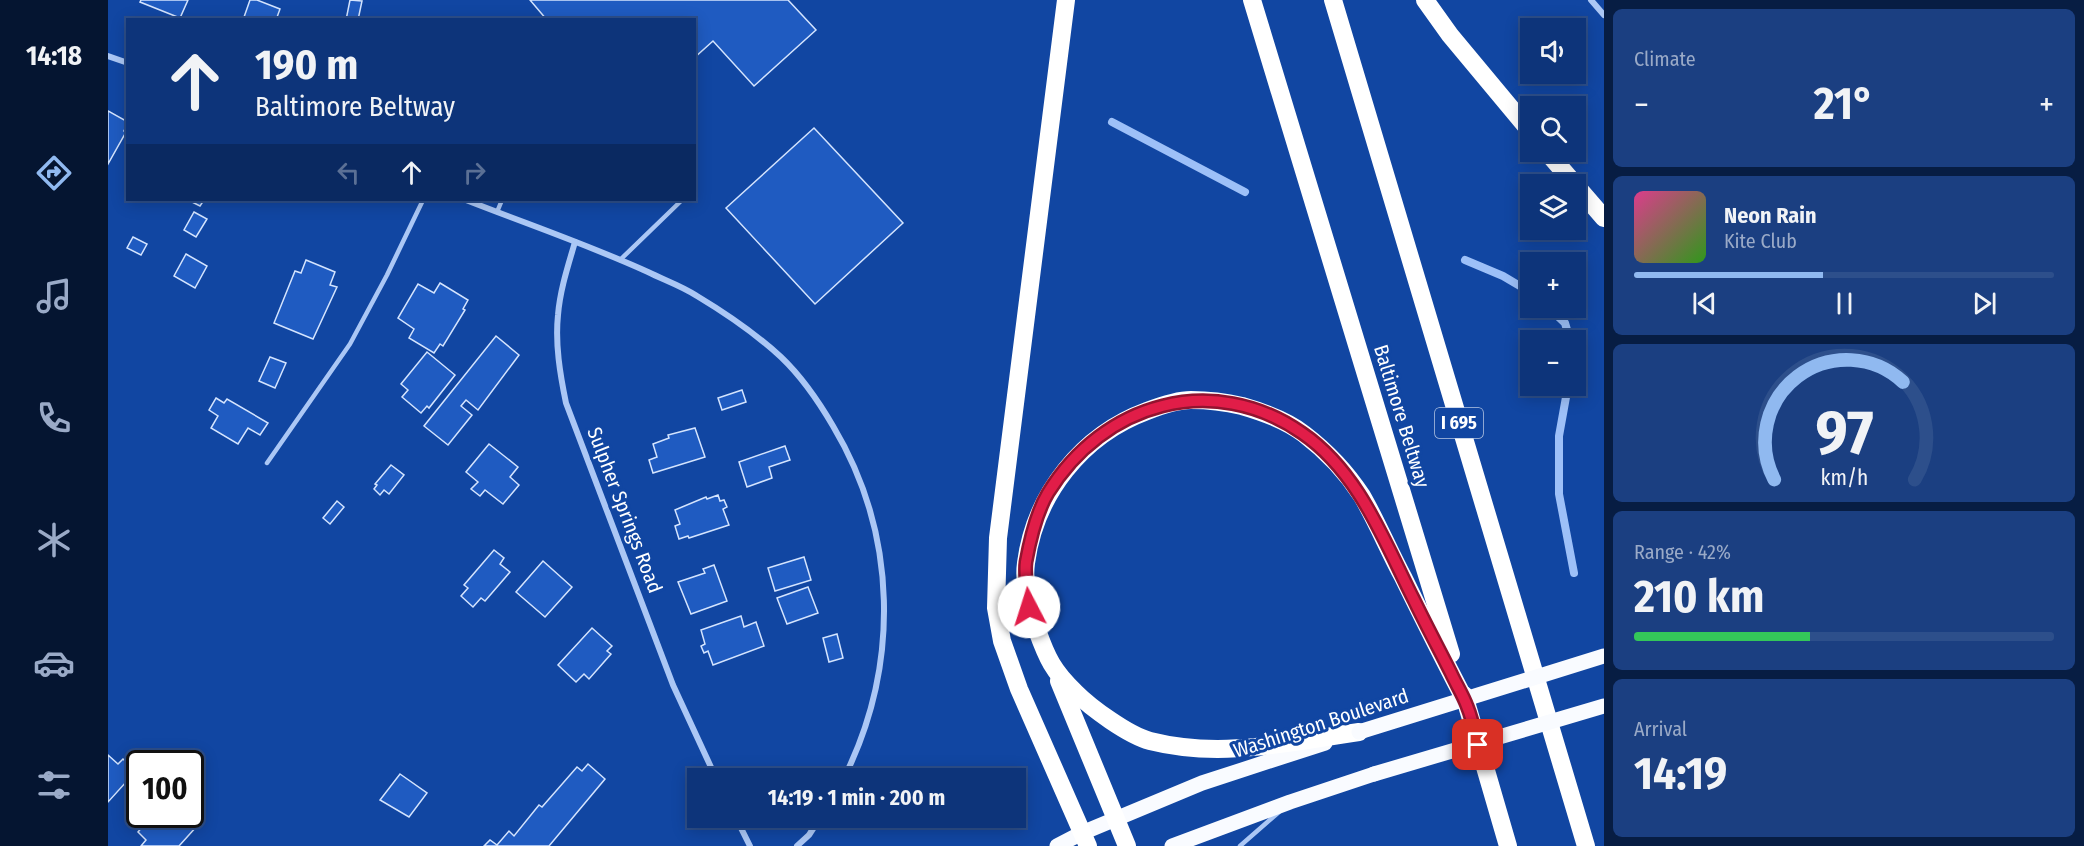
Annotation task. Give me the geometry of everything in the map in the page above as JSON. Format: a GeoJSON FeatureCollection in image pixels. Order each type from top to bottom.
{"type":"FeatureCollection","features":[{"type":"Feature","properties":{"kind":"highway"},"geometry":{"type":"LineString","coordinates":[[1066,0],[1000,527],[996,608],[1002,641],[1019,689],[1085,840]]}},
{"type":"Feature","properties":{"kind":"highway","name":"Baltimore Beltway"},"geometry":{"type":"LineString","coordinates":[[1252,0],[1467,704],[1508,846]]}},
{"type":"Feature","properties":{"kind":"highway","name":"I 695"},"geometry":{"type":"LineString","coordinates":[[1333,0],[1586,846]]}},
{"type":"Feature","properties":{"kind":"highway"},"geometry":{"type":"LineString","coordinates":[[1425,0],[1450,35],[1520,119]]}},
{"type":"Feature","properties":{"kind":"highway"},"geometry":{"type":"LineString","coordinates":[[1556,162],[1604,218]]}},
{"type":"Feature","properties":{"kind":"highway"},"geometry":{"type":"LineString","coordinates":[[1127,846],[1029,607],[1026,565],[1034,529],[1047,494],[1078,454],[1100,435],[1126,419],[1155,408],[1188,400],[1225,402],[1264,412],[1303,433],[1334,461],[1361,495],[1467,704]]}},
{"type":"Feature","properties":{"kind":"highway"},"geometry":{"type":"LineString","coordinates":[[1056,673],[1096,710],[1147,740],[1156,742],[1184,747],[1233,750],[1359,732]]}},
{"type":"Feature","properties":{"kind":"main road","name":"Washington Boulevard"},"geometry":{"type":"LineString","coordinates":[[1057,846],[1085,840],[1117,819],[1202,783],[1604,656]]}},
{"type":"Feature","properties":{"kind":"main road"},"geometry":{"type":"LineString","coordinates":[[1172,846],[1290,802],[1374,774],[1604,706]]}},
{"type":"Feature","properties":{"kind":"street"},"geometry":{"type":"LineString","coordinates":[[1591,0],[1604,15]]}},
{"type":"Feature","properties":{"kind":"street"},"geometry":{"type":"LineString","coordinates":[[108,56],[126,62]]}},
{"type":"Feature","properties":{"kind":"street"},"geometry":{"type":"LineString","coordinates":[[469,201],[620,260],[695,294],[742,325],[782,358],[816,397],[842,442],[861,483],[880,549],[885,603],[883,654],[872,705],[858,750],[849,768]]}},
{"type":"Feature","properties":{"kind":"street","name":"Sulpher Springs Road"},"geometry":{"type":"LineString","coordinates":[[575,242],[563,283],[557,315],[560,373],[566,403],[673,685],[711,768]]}},
{"type":"Feature","properties":{"kind":"street"},"geometry":{"type":"LineString","coordinates":[[741,828],[750,846]]}},
{"type":"Feature","properties":{"kind":"street"},"geometry":{"type":"LineString","coordinates":[[798,846],[814,828]]}},
{"type":"Feature","properties":{"kind":"lane"},"geometry":{"type":"LineString","coordinates":[[267,463],[350,344],[422,201]]}},
{"type":"Feature","properties":{"kind":"lane"},"geometry":{"type":"LineString","coordinates":[[497,212],[502,201]]}},
{"type":"Feature","properties":{"kind":"lane"},"geometry":{"type":"LineString","coordinates":[[620,260],[681,201]]}},
{"type":"Feature","properties":{"kind":"lane"},"geometry":{"type":"LineString","coordinates":[[1240,846],[1290,802]]}},
{"type":"Feature","properties":{"kind":"building"},"geometry":{"type":"Polygon","coordinates":[[[141,0],[188,0],[180,18],[140,2],[141,0]]]}},
{"type":"Feature","properties":{"kind":"building"},"geometry":{"type":"Polygon","coordinates":[[[250,0],[257,0],[280,9],[277,18],[244,18],[250,0]]]}},
{"type":"Feature","properties":{"kind":"building"},"geometry":{"type":"Polygon","coordinates":[[[350,0],[362,1],[358,18],[346,18],[350,0]]]}},
{"type":"Feature","properties":{"kind":"building"},"geometry":{"type":"Polygon","coordinates":[[[530,0],[788,0],[816,30],[754,86],[713,41],[696,56],[696,18],[545,18],[530,0]]]}},
{"type":"Feature","properties":{"kind":"building"},"geometry":{"type":"Polygon","coordinates":[[[108,111],[126,121],[124,131],[126,132],[108,164],[108,111]]]}},
{"type":"Feature","properties":{"kind":"building"},"geometry":{"type":"Polygon","coordinates":[[[814,128],[903,223],[815,304],[726,208],[814,128]]]}},
{"type":"Feature","properties":{"kind":"building"},"geometry":{"type":"Polygon","coordinates":[[[190,201],[203,201],[200,206],[190,201]]]}},
{"type":"Feature","properties":{"kind":"building"},"geometry":{"type":"Polygon","coordinates":[[[194,212],[207,219],[196,237],[184,230],[194,212]]]}},
{"type":"Feature","properties":{"kind":"building"},"geometry":{"type":"Polygon","coordinates":[[[133,237],[147,244],[141,255],[127,248],[133,237]]]}},
{"type":"Feature","properties":{"kind":"building"},"geometry":{"type":"Polygon","coordinates":[[[186,254],[207,266],[195,288],[174,276],[186,254]]]}},
{"type":"Feature","properties":{"kind":"building"},"geometry":{"type":"Polygon","coordinates":[[[306,260],[335,272],[330,285],[337,287],[313,339],[274,323],[295,271],[301,273],[306,260]]]}},
{"type":"Feature","properties":{"kind":"building"},"geometry":{"type":"Polygon","coordinates":[[[440,283],[468,300],[463,309],[465,310],[443,346],[440,344],[434,353],[409,338],[414,329],[398,318],[418,284],[434,293],[440,283]]]}},
{"type":"Feature","properties":{"kind":"building"},"geometry":{"type":"Polygon","coordinates":[[[496,336],[519,355],[478,410],[466,400],[461,406],[472,415],[448,445],[424,426],[496,336]]]}},
{"type":"Feature","properties":{"kind":"building"},"geometry":{"type":"Polygon","coordinates":[[[427,352],[455,375],[429,408],[427,406],[421,413],[402,397],[408,390],[401,384],[427,352]]]}},
{"type":"Feature","properties":{"kind":"building"},"geometry":{"type":"Polygon","coordinates":[[[270,357],[286,363],[275,388],[259,381],[270,357]]]}},
{"type":"Feature","properties":{"kind":"building"},"geometry":{"type":"Polygon","coordinates":[[[742,390],[746,402],[722,410],[718,398],[742,390]]]}},
{"type":"Feature","properties":{"kind":"building"},"geometry":{"type":"Polygon","coordinates":[[[216,398],[224,403],[227,399],[268,423],[260,435],[248,428],[238,444],[211,428],[218,416],[209,410],[216,398]]]}},
{"type":"Feature","properties":{"kind":"building"},"geometry":{"type":"Polygon","coordinates":[[[695,428],[705,457],[653,473],[649,460],[657,457],[653,444],[669,438],[668,435],[695,428]]]}},
{"type":"Feature","properties":{"kind":"building"},"geometry":{"type":"Polygon","coordinates":[[[489,444],[518,467],[510,477],[519,485],[503,504],[485,490],[480,496],[471,489],[478,482],[466,472],[489,444]]]}},
{"type":"Feature","properties":{"kind":"building"},"geometry":{"type":"Polygon","coordinates":[[[785,446],[790,460],[769,467],[772,478],[747,487],[739,462],[785,446]]]}},
{"type":"Feature","properties":{"kind":"building"},"geometry":{"type":"Polygon","coordinates":[[[391,465],[404,475],[389,494],[384,490],[380,495],[374,489],[377,485],[375,484],[391,465]]]}},
{"type":"Feature","properties":{"kind":"building"},"geometry":{"type":"Polygon","coordinates":[[[718,495],[720,501],[724,500],[727,507],[723,509],[729,525],[679,539],[675,526],[680,524],[675,510],[706,497],[707,499],[718,495]]]}},
{"type":"Feature","properties":{"kind":"building"},"geometry":{"type":"Polygon","coordinates":[[[337,501],[344,507],[330,524],[323,518],[337,501]]]}},
{"type":"Feature","properties":{"kind":"building"},"geometry":{"type":"Polygon","coordinates":[[[494,550],[504,558],[500,564],[510,572],[485,601],[481,598],[473,607],[461,596],[468,588],[464,585],[494,550]]]}},
{"type":"Feature","properties":{"kind":"building"},"geometry":{"type":"Polygon","coordinates":[[[804,557],[811,580],[775,591],[768,568],[804,557]]]}},
{"type":"Feature","properties":{"kind":"building"},"geometry":{"type":"Polygon","coordinates":[[[543,561],[572,587],[545,617],[516,592],[543,561]]]}},
{"type":"Feature","properties":{"kind":"building"},"geometry":{"type":"Polygon","coordinates":[[[714,565],[727,601],[691,614],[678,582],[705,573],[703,569],[714,565]]]}},
{"type":"Feature","properties":{"kind":"building"},"geometry":{"type":"Polygon","coordinates":[[[808,587],[818,613],[787,624],[777,598],[808,587]]]}},
{"type":"Feature","properties":{"kind":"building"},"geometry":{"type":"Polygon","coordinates":[[[741,616],[744,627],[756,622],[764,646],[713,665],[708,651],[704,653],[701,646],[705,644],[701,630],[741,616]]]}},
{"type":"Feature","properties":{"kind":"building"},"geometry":{"type":"Polygon","coordinates":[[[592,628],[612,646],[607,651],[611,654],[589,679],[584,674],[576,682],[558,665],[592,628]]]}},
{"type":"Feature","properties":{"kind":"building"},"geometry":{"type":"Polygon","coordinates":[[[837,634],[843,658],[829,662],[823,638],[837,634]]]}},
{"type":"Feature","properties":{"kind":"building"},"geometry":{"type":"Polygon","coordinates":[[[108,755],[118,764],[123,759],[126,762],[126,782],[108,802],[108,755]]]}},
{"type":"Feature","properties":{"kind":"building"},"geometry":{"type":"Polygon","coordinates":[[[588,764],[605,779],[549,846],[484,846],[490,840],[497,845],[509,831],[514,836],[539,805],[542,807],[577,767],[582,771],[588,764]]]}},
{"type":"Feature","properties":{"kind":"building"},"geometry":{"type":"Polygon","coordinates":[[[400,774],[427,793],[409,817],[380,800],[400,774]]]}},
{"type":"Feature","properties":{"kind":"building"},"geometry":{"type":"Polygon","coordinates":[[[141,828],[195,828],[179,846],[141,846],[146,840],[138,832],[141,828]]]}},
{"type":"Feature","properties":{"kind":"waterway"},"geometry":{"type":"LineString","coordinates":[[1112,122],[1245,192]]}},
{"type":"Feature","properties":{"kind":"waterway"},"geometry":{"type":"LineString","coordinates":[[1465,260],[1503,276],[1520,286]]}},
{"type":"Feature","properties":{"kind":"waterway"},"geometry":{"type":"LineString","coordinates":[[1560,318],[1565,323],[1567,330]]}},
{"type":"Feature","properties":{"kind":"waterway"},"geometry":{"type":"LineString","coordinates":[[1566,396],[1559,436],[1559,494],[1574,573]]}},
{"type":"Feature","properties":{"kind":"route"},"geometry":{"type":"LineString","coordinates":[[1029,607],[1026,565],[1034,529],[1047,494],[1078,454],[1100,435],[1126,419],[1155,408],[1188,400],[1225,402],[1264,412],[1303,433],[1334,461],[1361,495],[1467,704],[1478,745]]}}]}
